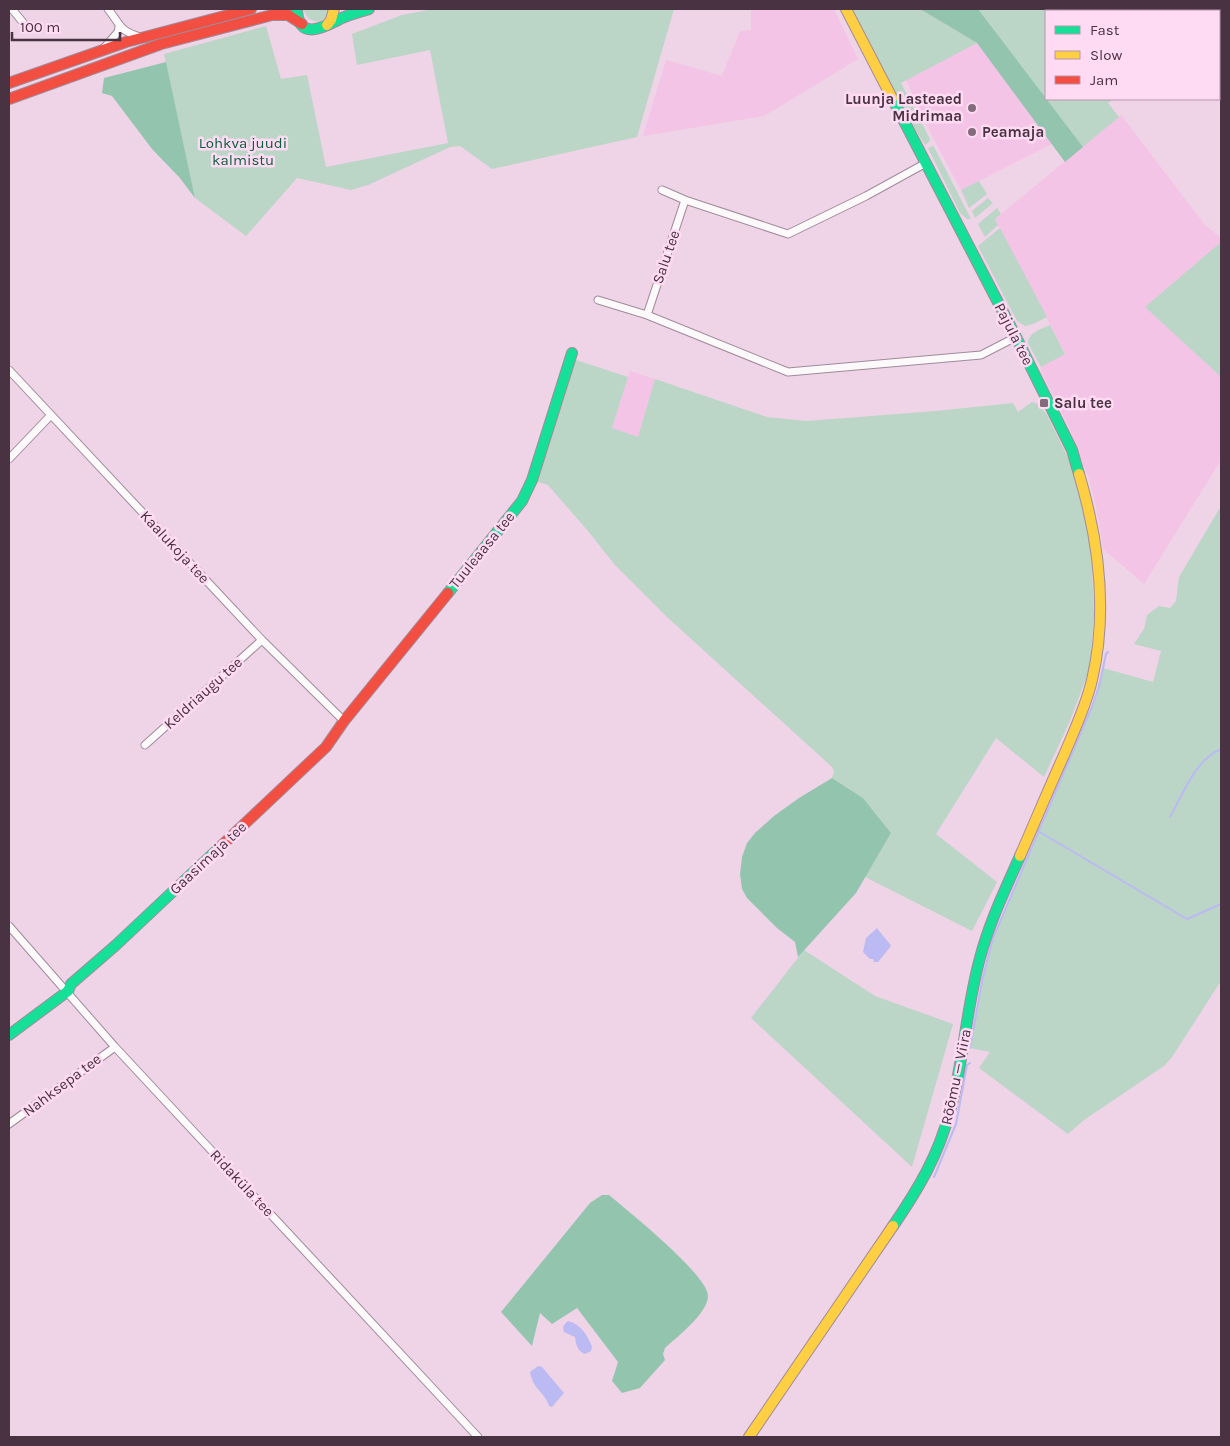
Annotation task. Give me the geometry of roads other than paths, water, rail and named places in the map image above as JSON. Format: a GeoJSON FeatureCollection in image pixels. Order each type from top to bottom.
{"type":"FeatureCollection","features":[{"type":"Feature","properties":{"kind":"street"},"geometry":{"type":"LineString","coordinates":[[12,9],[25,25]]}},
{"type":"Feature","properties":{"kind":"street"},"geometry":{"type":"LineString","coordinates":[[108,9],[119,27],[140,38]]}},
{"type":"Feature","properties":{"kind":"street"},"geometry":{"type":"LineString","coordinates":[[9,83],[140,38],[252,9]]}},
{"type":"Feature","properties":{"kind":"street"},"geometry":{"type":"LineString","coordinates":[[297,9],[302,24]]}},
{"type":"Feature","properties":{"kind":"street"},"geometry":{"type":"LineString","coordinates":[[325,27],[331,20],[334,9]]}},
{"type":"Feature","properties":{"kind":"street"},"geometry":{"type":"LineString","coordinates":[[9,99],[161,44],[272,15],[289,14],[306,28],[313,30],[369,9]]}},
{"type":"Feature","properties":{"kind":"street","name":"Pajula tee"},"geometry":{"type":"LineString","coordinates":[[846,9],[1016,337],[1072,450],[1089,507],[1098,560],[1101,599],[1099,645],[1092,682]]}},
{"type":"Feature","properties":{"kind":"street"},"geometry":{"type":"LineString","coordinates":[[102,50],[118,32],[119,27]]}},
{"type":"Feature","properties":{"kind":"street"},"geometry":{"type":"LineString","coordinates":[[662,190],[686,200],[788,234],[866,196],[926,163]]}},
{"type":"Feature","properties":{"kind":"street","name":"Salu tee"},"geometry":{"type":"LineString","coordinates":[[647,315],[686,200]]}},
{"type":"Feature","properties":{"kind":"street"},"geometry":{"type":"LineString","coordinates":[[598,300],[647,315],[788,372],[981,355],[1016,337]]}},
{"type":"Feature","properties":{"kind":"street","name":"Tuuleaasa tee"},"geometry":{"type":"LineString","coordinates":[[344,721],[522,501],[538,465],[572,353]]}},
{"type":"Feature","properties":{"kind":"street","name":"Kaalukoja tee"},"geometry":{"type":"LineString","coordinates":[[9,370],[262,640],[344,721]]}},
{"type":"Feature","properties":{"kind":"street"},"geometry":{"type":"LineString","coordinates":[[9,459],[51,415]]}},
{"type":"Feature","properties":{"kind":"street","name":"Keldriaugu tee"},"geometry":{"type":"LineString","coordinates":[[145,745],[262,640]]}},
{"type":"Feature","properties":{"kind":"street","name":"Rõõmu — Viira"},"geometry":{"type":"LineString","coordinates":[[749,1437],[918,1189],[932,1162],[950,1111],[979,961],[987,932],[1081,716],[1092,682]]}},
{"type":"Feature","properties":{"kind":"street","name":"Gaasimaja tee"},"geometry":{"type":"LineString","coordinates":[[9,1035],[68,991],[71,984],[116,945],[326,747],[344,721]]}},
{"type":"Feature","properties":{"kind":"street","name":"Ridaküla tee"},"geometry":{"type":"LineString","coordinates":[[9,926],[68,991],[115,1047],[478,1437]]}},
{"type":"Feature","properties":{"kind":"street","name":"Nahksepa tee"},"geometry":{"type":"LineString","coordinates":[[9,1124],[115,1047]]}},
{"type":"Feature","properties":{"kind":"water"},"geometry":{"type":"Polygon","coordinates":[[[877,928],[891,946],[878,962],[874,962],[873,959],[870,959],[863,952],[866,938],[877,928]]]}},
{"type":"Feature","properties":{"kind":"water"},"geometry":{"type":"Polygon","coordinates":[[[568,1321],[577,1325],[583,1331],[592,1347],[591,1351],[585,1354],[582,1353],[577,1347],[575,1337],[564,1332],[565,1323],[568,1321]]]}},
{"type":"Feature","properties":{"kind":"water"},"geometry":{"type":"Polygon","coordinates":[[[538,1366],[542,1367],[564,1393],[552,1407],[549,1406],[532,1378],[530,1372],[538,1366]]]}},
{"type":"Feature","properties":{"kind":"waterway"},"geometry":{"type":"LineString","coordinates":[[970,1048],[982,981],[993,938],[1091,709],[1108,652]]}},
{"type":"Feature","properties":{"kind":"waterway"},"geometry":{"type":"LineString","coordinates":[[1170,817],[1197,769],[1212,754],[1221,749]]}},
{"type":"Feature","properties":{"kind":"waterway"},"geometry":{"type":"LineString","coordinates":[[1038,831],[1187,919],[1221,904]]}},
{"type":"Feature","properties":{"kind":"waterway"},"geometry":{"type":"LineString","coordinates":[[934,1177],[956,1124],[967,1065],[970,1063]]}},
{"type":"Feature","properties":{"kind":"place","name":"Luunja Lasteaed Midrimaa"},"geometry":{"type":"Point","coordinates":[972,108]}},
{"type":"Feature","properties":{"kind":"place","name":"Peamaja"},"geometry":{"type":"Point","coordinates":[972,132]}},
{"type":"Feature","properties":{"kind":"place","name":"Salu tee"},"geometry":{"type":"Point","coordinates":[1044,403]}},
{"type":"Feature","properties":{"kind":"park label","name":"Lohkva juudi kalmistu"},"geometry":{"type":"Point","coordinates":[243,152]}}]}
